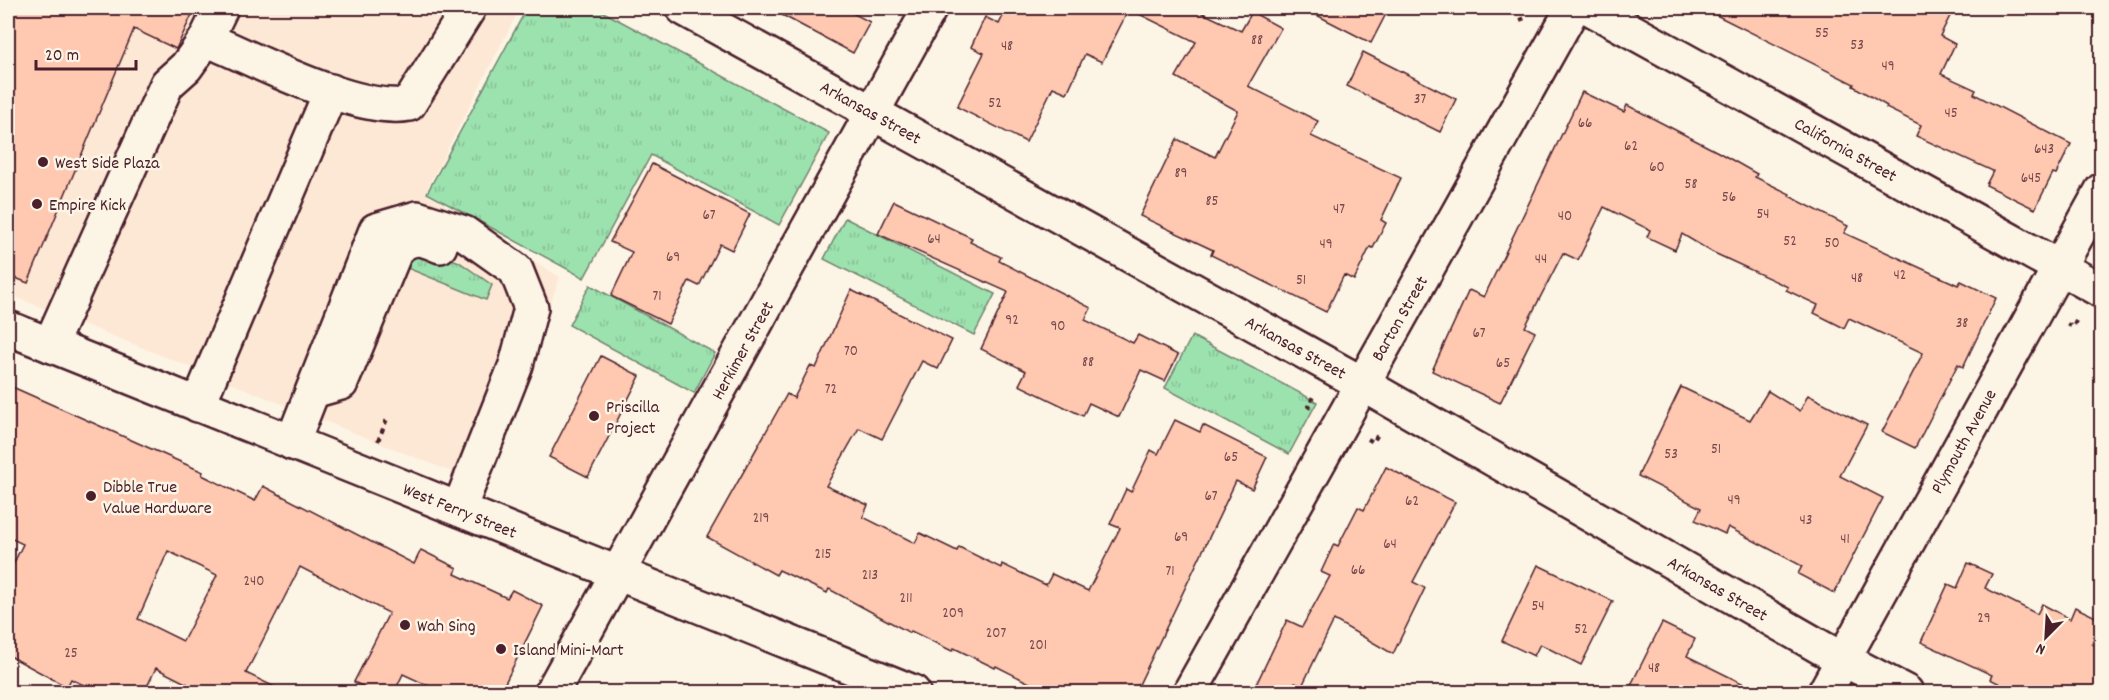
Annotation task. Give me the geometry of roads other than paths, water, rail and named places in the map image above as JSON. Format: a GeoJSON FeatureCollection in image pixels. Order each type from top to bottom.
{"type":"FeatureCollection","features":[{"type":"Feature","properties":{"kind":"street"},"geometry":{"type":"LineString","coordinates":[[50,345],[167,84],[186,67],[206,39],[220,8]]}},
{"type":"Feature","properties":{"kind":"street"},"geometry":{"type":"LineString","coordinates":[[206,39],[331,91],[393,107],[409,104],[469,8]]}},
{"type":"Feature","properties":{"kind":"street","name":"Arkansas Street"},"geometry":{"type":"LineString","coordinates":[[683,8],[1361,383],[1906,693]]}},
{"type":"Feature","properties":{"kind":"street","name":"Herkimer Street"},"geometry":{"type":"LineString","coordinates":[[552,693],[620,574],[930,8]]}},
{"type":"Feature","properties":{"kind":"street","name":"Barton Street"},"geometry":{"type":"LineString","coordinates":[[1190,693],[1361,383],[1573,8]]}},
{"type":"Feature","properties":{"kind":"street","name":"California Street"},"geometry":{"type":"LineString","coordinates":[[1590,8],[2102,291]]}},
{"type":"Feature","properties":{"kind":"street"},"geometry":{"type":"LineString","coordinates":[[198,405],[331,91]]}},
{"type":"Feature","properties":{"kind":"street","name":"Plymouth Avenue"},"geometry":{"type":"LineString","coordinates":[[1825,693],[2102,190]]}},
{"type":"Feature","properties":{"kind":"street"},"geometry":{"type":"LineString","coordinates":[[292,443],[376,230],[417,218],[464,233],[516,270],[531,308],[516,365],[459,510]]}},
{"type":"Feature","properties":{"kind":"street","name":"West Ferry Street"},"geometry":{"type":"LineString","coordinates":[[8,328],[913,693]]}},
{"type":"Feature","properties":{"kind":"place","name":"West Side Plaza"},"geometry":{"type":"Point","coordinates":[43,162]}},
{"type":"Feature","properties":{"kind":"place","name":"Empire Kick"},"geometry":{"type":"Point","coordinates":[37,204]}},
{"type":"Feature","properties":{"kind":"place","name":"Priscilla Project"},"geometry":{"type":"Point","coordinates":[594,416]}},
{"type":"Feature","properties":{"kind":"place","name":"Dibble True Value Hardware"},"geometry":{"type":"Point","coordinates":[91,496]}},
{"type":"Feature","properties":{"kind":"place","name":"Wah Sing"},"geometry":{"type":"Point","coordinates":[405,625]}},
{"type":"Feature","properties":{"kind":"place","name":"Island Mini-Mart"},"geometry":{"type":"Point","coordinates":[501,649]}}]}
